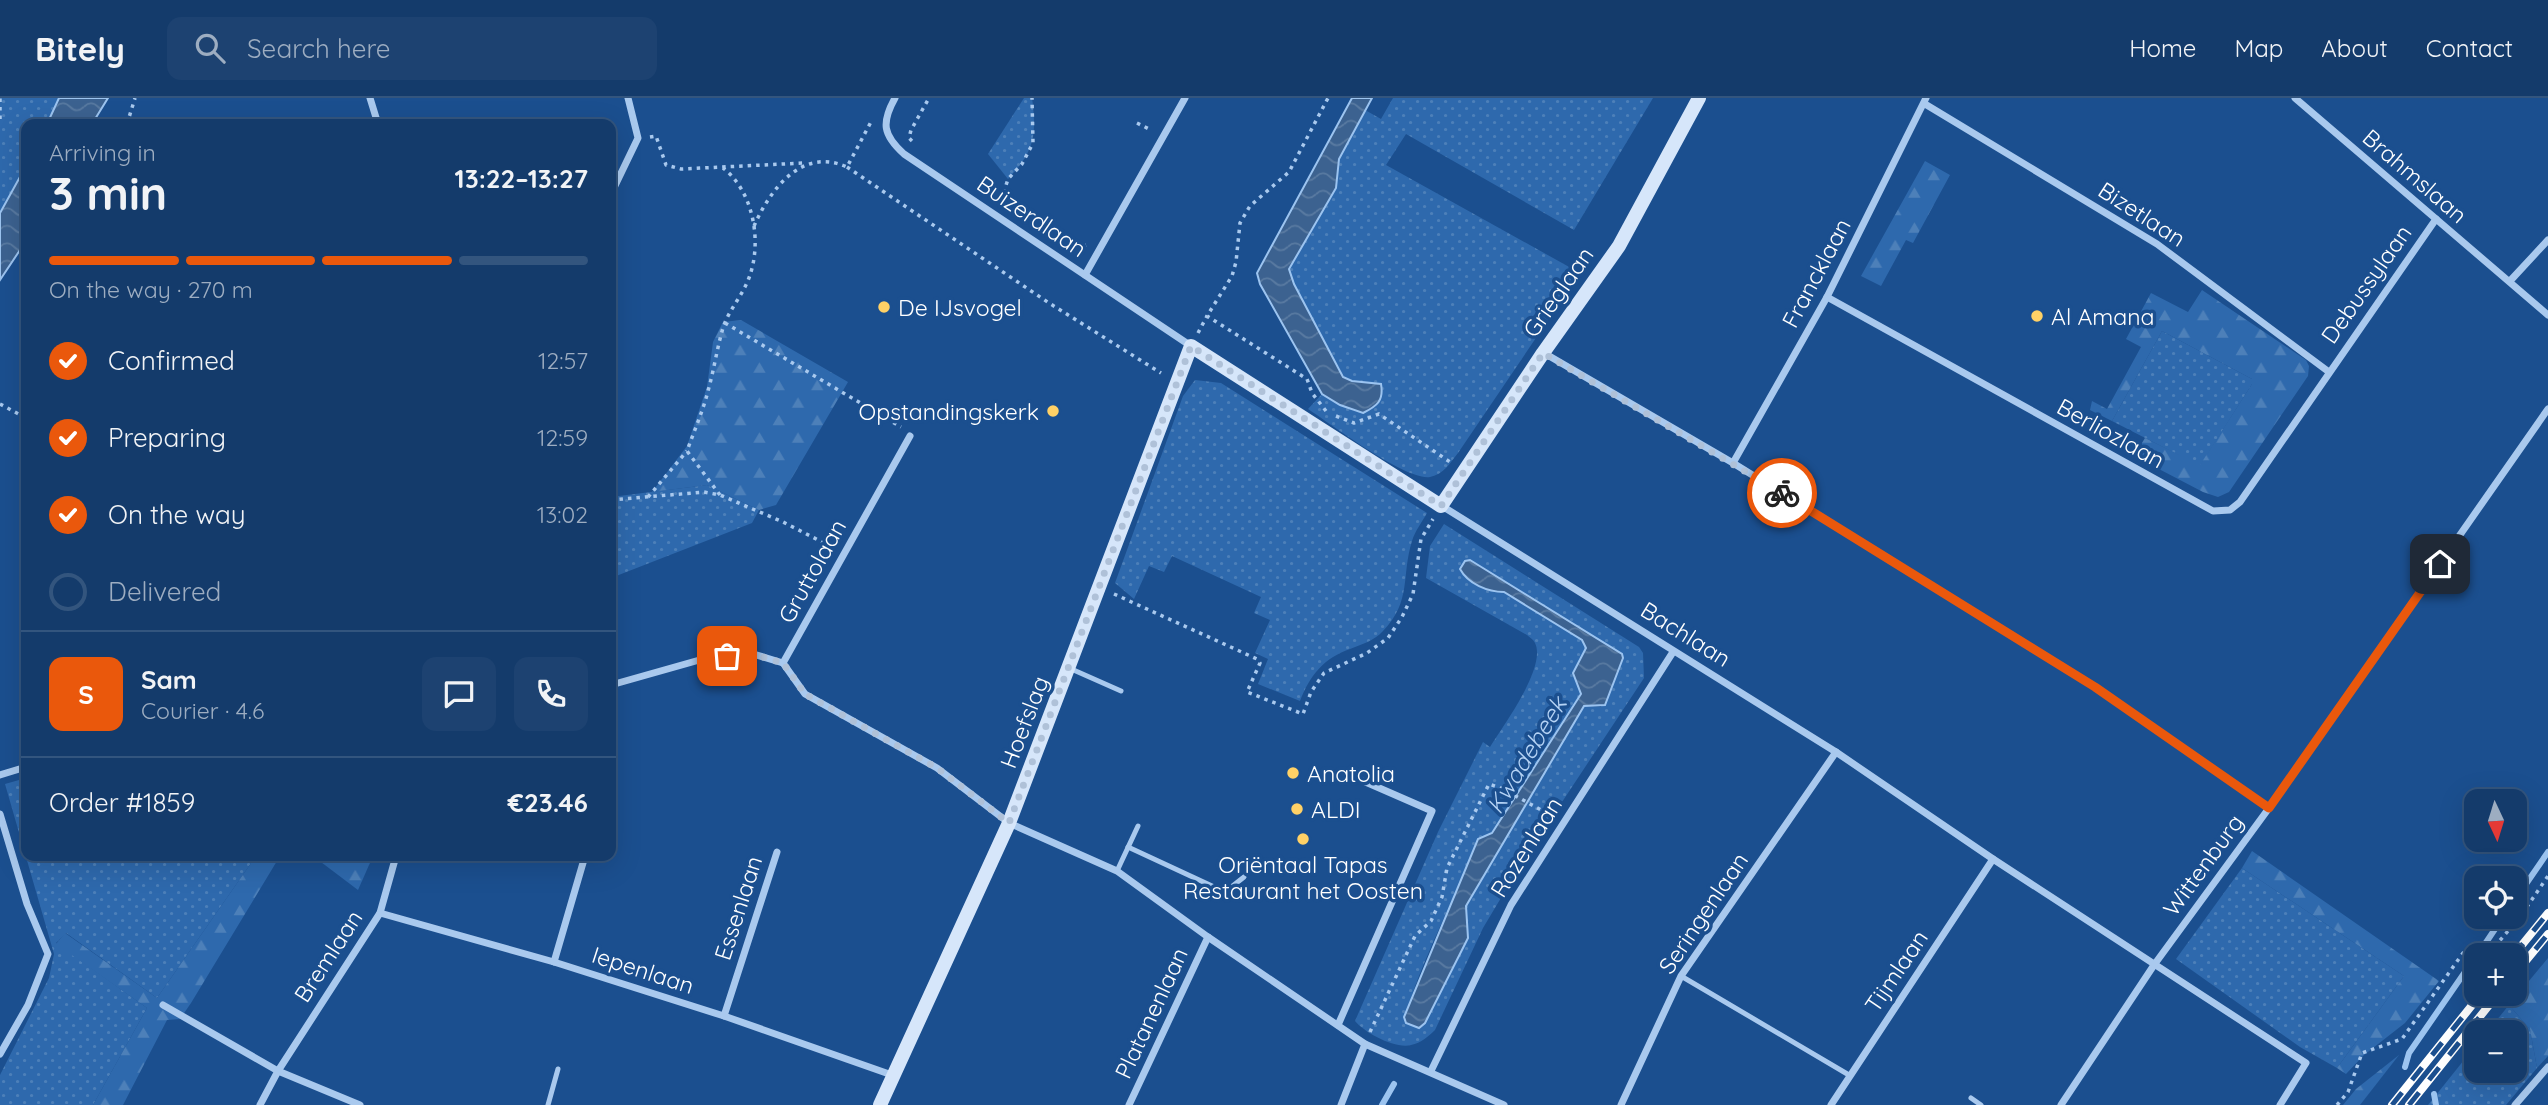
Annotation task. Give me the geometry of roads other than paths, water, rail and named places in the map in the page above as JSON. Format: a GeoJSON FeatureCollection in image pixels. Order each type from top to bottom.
{"type":"FeatureCollection","features":[{"type":"Feature","properties":{"kind":"street"},"geometry":{"type":"LineString","coordinates":[[370,98],[376,119]]}},
{"type":"Feature","properties":{"kind":"street"},"geometry":{"type":"LineString","coordinates":[[616,184],[638,138],[628,98]]}},
{"type":"Feature","properties":{"kind":"street","name":"Buizerdlaan"},"geometry":{"type":"LineString","coordinates":[[895,98],[885,123],[889,141],[904,154],[1191,346]]}},
{"type":"Feature","properties":{"kind":"street"},"geometry":{"type":"LineString","coordinates":[[1085,275],[1185,98]]}},
{"type":"Feature","properties":{"kind":"street","name":"Grieglaan"},"geometry":{"type":"LineString","coordinates":[[1441,506],[1543,353],[1619,246],[1699,98]]}},
{"type":"Feature","properties":{"kind":"street","name":"Brahmslaan"},"geometry":{"type":"LineString","coordinates":[[2296,98],[2548,315]]}},
{"type":"Feature","properties":{"kind":"street","name":"Francklaan"},"geometry":{"type":"LineString","coordinates":[[1733,463],[1827,297],[1926,101]]}},
{"type":"Feature","properties":{"kind":"street","name":"Bizetlaan"},"geometry":{"type":"LineString","coordinates":[[1926,101],[2157,244],[2329,372]]}},
{"type":"Feature","properties":{"kind":"street","name":"Debussylaan"},"geometry":{"type":"LineString","coordinates":[[2329,372],[2436,219]]}},
{"type":"Feature","properties":{"kind":"street"},"geometry":{"type":"LineString","coordinates":[[2510,281],[2548,240]]}},
{"type":"Feature","properties":{"kind":"street","name":"Berliozlaan"},"geometry":{"type":"LineString","coordinates":[[1827,297],[2213,511],[2230,510],[2240,502],[2329,372]]}},
{"type":"Feature","properties":{"kind":"street","name":"Hoefslag"},"geometry":{"type":"LineString","coordinates":[[880,1105],[1009,823],[1191,346]]}},
{"type":"Feature","properties":{"kind":"street","name":"Bachlaan"},"geometry":{"type":"LineString","coordinates":[[1191,346],[1441,506],[1836,752],[2154,965]]}},
{"type":"Feature","properties":{"kind":"street"},"geometry":{"type":"LineString","coordinates":[[1543,353],[1733,463],[2095,687],[2269,808]]}},
{"type":"Feature","properties":{"kind":"street","name":"Wittenburg"},"geometry":{"type":"LineString","coordinates":[[2061,1105],[2154,965],[2269,808],[2548,409]]}},
{"type":"Feature","properties":{"kind":"street","name":"Gruttolaan"},"geometry":{"type":"LineString","coordinates":[[783,663],[910,436]]}},
{"type":"Feature","properties":{"kind":"street","name":"Rozenlaan"},"geometry":{"type":"LineString","coordinates":[[1431,1071],[1511,905],[1673,652]]}},
{"type":"Feature","properties":{"kind":"street"},"geometry":{"type":"LineString","coordinates":[[616,684],[715,657],[750,653],[783,663],[805,694],[937,768],[1009,823],[1117,871],[1365,1044],[1504,1105]]}},
{"type":"Feature","properties":{"kind":"street","name":"Seringenlaan"},"geometry":{"type":"LineString","coordinates":[[1621,1105],[1681,976],[1836,752]]}},
{"type":"Feature","properties":{"kind":"street"},"geometry":{"type":"LineString","coordinates":[[0,775],[21,769]]}},
{"type":"Feature","properties":{"kind":"street"},"geometry":{"type":"LineString","coordinates":[[1338,1025],[1432,811],[1354,777]]}},
{"type":"Feature","properties":{"kind":"street"},"geometry":{"type":"LineString","coordinates":[[0,814],[27,904],[48,954],[28,1005],[0,1054]]}},
{"type":"Feature","properties":{"kind":"street","name":"Essenlaan"},"geometry":{"type":"LineString","coordinates":[[724,1016],[777,852]]}},
{"type":"Feature","properties":{"kind":"street","name":"Tijmlaan"},"geometry":{"type":"LineString","coordinates":[[1832,1105],[1849,1075],[1993,859]]}},
{"type":"Feature","properties":{"kind":"street","name":"Bremlaan"},"geometry":{"type":"LineString","coordinates":[[260,1105],[278,1070],[380,913],[395,861]]}},
{"type":"Feature","properties":{"kind":"street"},"geometry":{"type":"LineString","coordinates":[[554,962],[584,861]]}},
{"type":"Feature","properties":{"kind":"street","name":"Iepenlaan"},"geometry":{"type":"LineString","coordinates":[[380,913],[554,962],[724,1016],[892,1075]]}},
{"type":"Feature","properties":{"kind":"street","name":"Platanenlaan"},"geometry":{"type":"LineString","coordinates":[[1129,1105],[1208,937]]}},
{"type":"Feature","properties":{"kind":"street"},"geometry":{"type":"LineString","coordinates":[[2154,965],[2306,1063],[2280,1105]]}},
{"type":"Feature","properties":{"kind":"street"},"geometry":{"type":"LineString","coordinates":[[163,1005],[278,1070],[360,1105]]}},
{"type":"Feature","properties":{"kind":"street"},"geometry":{"type":"LineString","coordinates":[[1340,1105],[1365,1044]]}},
{"type":"Feature","properties":{"kind":"street"},"geometry":{"type":"LineString","coordinates":[[2515,1105],[2548,1067]]}},
{"type":"Feature","properties":{"kind":"lane"},"geometry":{"type":"LineString","coordinates":[[1069,668],[1121,691]]}},
{"type":"Feature","properties":{"kind":"lane"},"geometry":{"type":"LineString","coordinates":[[1117,871],[1138,826]]}},
{"type":"Feature","properties":{"kind":"lane"},"geometry":{"type":"LineString","coordinates":[[1128,847],[1224,892],[1244,877]]}},
{"type":"Feature","properties":{"kind":"lane"},"geometry":{"type":"LineString","coordinates":[[1681,976],[1849,1075]]}},
{"type":"Feature","properties":{"kind":"lane"},"geometry":{"type":"LineString","coordinates":[[548,1105],[558,1069]]}},
{"type":"Feature","properties":{"kind":"lane"},"geometry":{"type":"LineString","coordinates":[[1971,1098],[1981,1105]]}},
{"type":"Feature","properties":{"kind":"water"},"geometry":{"type":"Polygon","coordinates":[[[59,98],[108,98],[95,119],[49,119],[59,98]]]}},
{"type":"Feature","properties":{"kind":"water"},"geometry":{"type":"Polygon","coordinates":[[[1352,98],[1372,98],[1339,159],[1336,188],[1289,269],[1294,284],[1343,377],[1352,381],[1381,384],[1378,402],[1363,413],[1340,405],[1322,394],[1260,284],[1257,273],[1352,98]]]}},
{"type":"Feature","properties":{"kind":"water"},"geometry":{"type":"Polygon","coordinates":[[[21,175],[21,248],[0,280],[0,213],[21,175]]]}},
{"type":"Feature","properties":{"kind":"water"},"geometry":{"type":"Polygon","coordinates":[[[1470,560],[1622,654],[1623,658],[1605,705],[1584,706],[1466,906],[1468,938],[1425,1023],[1419,1028],[1406,1023],[1404,1017],[1478,839],[1492,833],[1581,694],[1573,673],[1586,648],[1582,640],[1504,592],[1485,589],[1473,583],[1460,569],[1465,561],[1470,560]]]}},
{"type":"Feature","properties":{"kind":"waterway"},"geometry":{"type":"LineString","coordinates":[[2527,883],[2548,852]]}},
{"type":"Feature","properties":{"kind":"waterway"},"geometry":{"type":"LineString","coordinates":[[2486,943],[2495,929]]}},
{"type":"Feature","properties":{"kind":"waterway"},"geometry":{"type":"LineString","coordinates":[[2405,1067],[2409,1053],[2464,973]]}},
{"type":"Feature","properties":{"kind":"waterway","name":"Kwadebeek"},"geometry":{"type":"LineString","coordinates":[[1382,1105],[1394,1084]]}},
{"type":"Feature","properties":{"kind":"waterway"},"geometry":{"type":"LineString","coordinates":[[2434,1094],[2436,1105]]}},
{"type":"Feature","properties":{"kind":"railway"},"geometry":{"type":"LineString","coordinates":[[2524,943],[2548,913]]}},
{"type":"Feature","properties":{"kind":"railway"},"geometry":{"type":"LineString","coordinates":[[2527,959],[2548,934]]}},
{"type":"Feature","properties":{"kind":"railway"},"geometry":{"type":"LineString","coordinates":[[2392,1105],[2471,1006]]}},
{"type":"Feature","properties":{"kind":"railway"},"geometry":{"type":"LineString","coordinates":[[2409,1105],[2488,1006]]}},
{"type":"Feature","properties":{"kind":"place","name":"De IJsvogel"},"geometry":{"type":"Point","coordinates":[884,307]}},
{"type":"Feature","properties":{"kind":"place","name":"Al Amana"},"geometry":{"type":"Point","coordinates":[2037,316]}},
{"type":"Feature","properties":{"kind":"place","name":"Opstandingskerk"},"geometry":{"type":"Point","coordinates":[1053,411]}},
{"type":"Feature","properties":{"kind":"place","name":"Anatolia"},"geometry":{"type":"Point","coordinates":[1293,773]}},
{"type":"Feature","properties":{"kind":"place","name":"ALDI"},"geometry":{"type":"Point","coordinates":[1297,809]}},
{"type":"Feature","properties":{"kind":"place","name":"Oriëntaal Tapas Restaurant het Oosten"},"geometry":{"type":"Point","coordinates":[1303,839]}}]}
